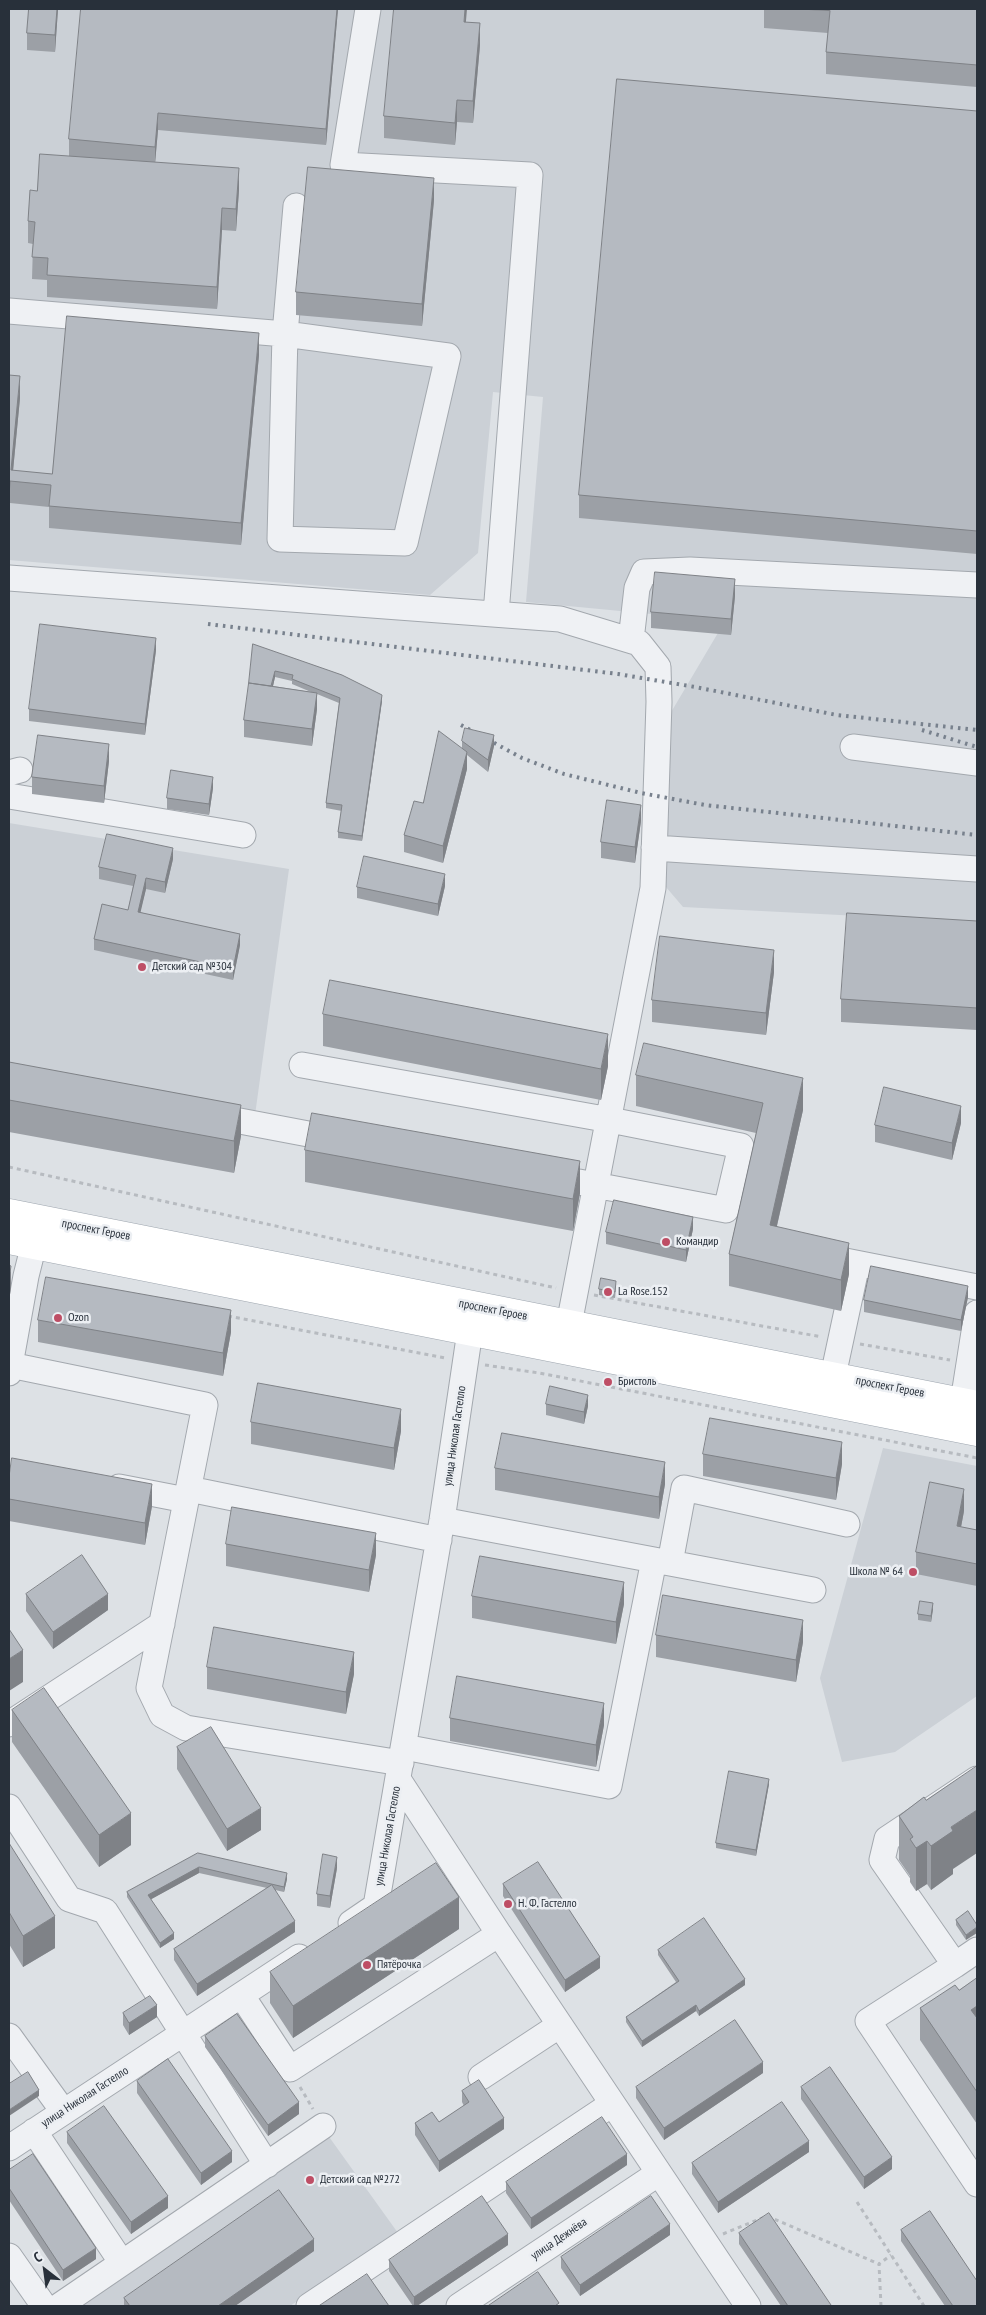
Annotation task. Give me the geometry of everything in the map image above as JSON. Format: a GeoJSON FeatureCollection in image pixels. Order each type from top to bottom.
{"type":"FeatureCollection","features":[{"type":"Feature","properties":{"kind":"main road","name":"проспект Героев"},"geometry":{"type":"LineString","coordinates":[[9,1213],[567,1337],[977,1432]]}},
{"type":"Feature","properties":{"kind":"main road","name":"проспект Героев"},"geometry":{"type":"LineString","coordinates":[[21,1242],[470,1331],[567,1337],[833,1376],[970,1403]]}},
{"type":"Feature","properties":{"kind":"street"},"geometry":{"type":"LineString","coordinates":[[368,9],[343,165],[530,175],[496,614]]}},
{"type":"Feature","properties":{"kind":"street"},"geometry":{"type":"LineString","coordinates":[[9,310],[284,334],[448,356],[406,543],[280,539],[284,334],[296,206]]}},
{"type":"Feature","properties":{"kind":"street"},"geometry":{"type":"LineString","coordinates":[[631,640],[637,588],[644,572],[690,570],[977,585]]}},
{"type":"Feature","properties":{"kind":"street"},"geometry":{"type":"LineString","coordinates":[[9,578],[560,618],[639,642],[658,666],[659,702],[653,888],[567,1337]]}},
{"type":"Feature","properties":{"kind":"street"},"geometry":{"type":"LineString","coordinates":[[853,747],[977,763]]}},
{"type":"Feature","properties":{"kind":"street"},"geometry":{"type":"LineString","coordinates":[[9,796],[243,835]]}},
{"type":"Feature","properties":{"kind":"street"},"geometry":{"type":"LineString","coordinates":[[654,848],[977,870]]}},
{"type":"Feature","properties":{"kind":"street"},"geometry":{"type":"LineString","coordinates":[[302,1065],[610,1120],[741,1146],[726,1210],[558,1178]]}},
{"type":"Feature","properties":{"kind":"street"},"geometry":{"type":"LineString","coordinates":[[183,1111],[366,1144]]}},
{"type":"Feature","properties":{"kind":"street"},"geometry":{"type":"LineString","coordinates":[[21,1242],[9,1368],[205,1405],[149,1688],[162,1715],[186,1728],[401,1763],[609,1786],[662,1561],[684,1488],[847,1524]]}},
{"type":"Feature","properties":{"kind":"street"},"geometry":{"type":"LineString","coordinates":[[794,1250],[977,1287]]}},
{"type":"Feature","properties":{"kind":"street"},"geometry":{"type":"LineString","coordinates":[[833,1376],[857,1264]]}},
{"type":"Feature","properties":{"kind":"street"},"geometry":{"type":"LineString","coordinates":[[970,1403],[969,1363],[977,1313]]}},
{"type":"Feature","properties":{"kind":"street","name":"улица Николая Гастелло"},"geometry":{"type":"LineString","coordinates":[[9,2148],[376,1906],[441,1530],[470,1331]]}},
{"type":"Feature","properties":{"kind":"street"},"geometry":{"type":"LineString","coordinates":[[93,1482],[662,1561],[813,1590]]}},
{"type":"Feature","properties":{"kind":"street"},"geometry":{"type":"LineString","coordinates":[[9,1724],[162,1624]]}},
{"type":"Feature","properties":{"kind":"street"},"geometry":{"type":"LineString","coordinates":[[401,1763],[499,1934],[748,2306]]}},
{"type":"Feature","properties":{"kind":"street"},"geometry":{"type":"LineString","coordinates":[[977,1779],[888,1839],[882,1860],[971,1956],[868,2021],[977,2184]]}},
{"type":"Feature","properties":{"kind":"street"},"geometry":{"type":"LineString","coordinates":[[9,1807],[69,1899],[105,1912],[267,2165]]}},
{"type":"Feature","properties":{"kind":"street"},"geometry":{"type":"LineString","coordinates":[[242,1996],[290,2069],[499,1934]]}},
{"type":"Feature","properties":{"kind":"street"},"geometry":{"type":"LineString","coordinates":[[481,2077],[560,2025]]}},
{"type":"Feature","properties":{"kind":"street"},"geometry":{"type":"LineString","coordinates":[[9,2036],[63,2111]]}},
{"type":"Feature","properties":{"kind":"street"},"geometry":{"type":"LineString","coordinates":[[309,2306],[612,2104]]}},
{"type":"Feature","properties":{"kind":"street"},"geometry":{"type":"LineString","coordinates":[[59,2306],[323,2126]]}},
{"type":"Feature","properties":{"kind":"street"},"geometry":{"type":"LineString","coordinates":[[34,2131],[122,2263]]}},
{"type":"Feature","properties":{"kind":"street","name":"улица Дежнёва"},"geometry":{"type":"LineString","coordinates":[[459,2306],[658,2173]]}},
{"type":"Feature","properties":{"kind":"street"},"geometry":{"type":"LineString","coordinates":[[9,2256],[44,2306]]}},
{"type":"Feature","properties":{"kind":"path"},"geometry":{"type":"LineString","coordinates":[[9,1167],[576,1292],[969,1363]]}},
{"type":"Feature","properties":{"kind":"path"},"geometry":{"type":"LineString","coordinates":[[221,1314],[465,1362],[539,1373],[977,1458]]}},
{"type":"Feature","properties":{"kind":"path"},"geometry":{"type":"LineString","coordinates":[[290,2069],[323,2126]]}},
{"type":"Feature","properties":{"kind":"path"},"geometry":{"type":"LineString","coordinates":[[857,2202],[924,2306]]}},
{"type":"Feature","properties":{"kind":"path"},"geometry":{"type":"LineString","coordinates":[[705,2242],[766,2216],[879,2264]]}},
{"type":"Feature","properties":{"kind":"path"},"geometry":{"type":"LineString","coordinates":[[879,2264],[891,2255]]}},
{"type":"Feature","properties":{"kind":"path"},"geometry":{"type":"LineString","coordinates":[[879,2264],[881,2306]]}},
{"type":"Feature","properties":{"kind":"shaded area"},"geometry":{"type":"Polygon","coordinates":[[[9,9],[977,9],[977,922],[683,907],[666,887],[670,714],[725,621],[526,602],[543,397],[493,392],[478,553],[430,595],[9,560],[9,9]]]}},
{"type":"Feature","properties":{"kind":"shaded area","name":"Детский сад №304"},"geometry":{"type":"Polygon","coordinates":[[[9,823],[289,869],[255,1115],[9,1065],[9,823]]]}},
{"type":"Feature","properties":{"kind":"shaded area","name":"Школа № 64"},"geometry":{"type":"Polygon","coordinates":[[[883,1448],[977,1466],[977,1696],[895,1752],[842,1762],[820,1678],[883,1448]]]}},
{"type":"Feature","properties":{"kind":"shaded area","name":"Детский сад №272"},"geometry":{"type":"Polygon","coordinates":[[[327,2134],[398,2233],[290,2306],[76,2306],[327,2134]]]}},
{"type":"Feature","properties":{"kind":"building"},"geometry":{"type":"Polygon","coordinates":[[[29,9],[57,9],[55,35],[27,33],[29,9]]]}},
{"type":"Feature","properties":{"kind":"building"},"geometry":{"type":"Polygon","coordinates":[[[81,9],[337,9],[326,129],[158,113],[155,147],[69,139],[81,9]]]}},
{"type":"Feature","properties":{"kind":"building"},"geometry":{"type":"Polygon","coordinates":[[[394,9],[465,9],[464,22],[480,23],[473,101],[457,100],[455,123],[384,116],[394,9]]]}},
{"type":"Feature","properties":{"kind":"building"},"geometry":{"type":"Polygon","coordinates":[[[800,9],[977,9],[977,65],[826,52],[830,11],[800,9]]]}},
{"type":"Feature","properties":{"kind":"building"},"geometry":{"type":"Polygon","coordinates":[[[617,79],[977,111],[977,531],[579,495],[617,79]]]}},
{"type":"Feature","properties":{"kind":"building"},"geometry":{"type":"Polygon","coordinates":[[[40,154],[239,168],[236,209],[222,208],[217,287],[47,275],[48,258],[32,257],[35,222],[28,221],[30,190],[37,191],[40,154]]]}},
{"type":"Feature","properties":{"kind":"building"},"geometry":{"type":"Polygon","coordinates":[[[308,167],[434,178],[422,304],[296,292],[308,167]]]}},
{"type":"Feature","properties":{"kind":"building"},"geometry":{"type":"Polygon","coordinates":[[[67,316],[259,333],[241,523],[49,506],[51,485],[10,481],[9,497],[9,375],[20,376],[11,470],[52,474],[67,316]]]}},
{"type":"Feature","properties":{"kind":"building"},"geometry":{"type":"Polygon","coordinates":[[[655,572],[735,579],[731,619],[651,612],[655,572]]]}},
{"type":"Feature","properties":{"kind":"building"},"geometry":{"type":"Polygon","coordinates":[[[40,624],[156,638],[145,724],[29,709],[40,624]]]}},
{"type":"Feature","properties":{"kind":"building"},"geometry":{"type":"Polygon","coordinates":[[[253,644],[342,675],[382,695],[362,836],[338,832],[342,805],[326,803],[340,698],[292,679],[293,675],[275,671],[271,686],[249,683],[253,644]]]}},
{"type":"Feature","properties":{"kind":"building"},"geometry":{"type":"Polygon","coordinates":[[[249,683],[317,693],[312,729],[244,720],[249,683]]]}},
{"type":"Feature","properties":{"kind":"building"},"geometry":{"type":"Polygon","coordinates":[[[465,728],[494,735],[488,760],[462,741],[465,728]]]}},
{"type":"Feature","properties":{"kind":"building"},"geometry":{"type":"Polygon","coordinates":[[[439,731],[467,752],[443,846],[404,835],[414,801],[423,803],[439,731]]]}},
{"type":"Feature","properties":{"kind":"building"},"geometry":{"type":"Polygon","coordinates":[[[38,735],[109,744],[104,786],[32,777],[38,735]]]}},
{"type":"Feature","properties":{"kind":"building"},"geometry":{"type":"Polygon","coordinates":[[[171,770],[213,777],[209,804],[167,798],[171,770]]]}},
{"type":"Feature","properties":{"kind":"building"},"geometry":{"type":"Polygon","coordinates":[[[607,800],[641,805],[635,847],[601,842],[607,800]]]}},
{"type":"Feature","properties":{"kind":"building"},"geometry":{"type":"Polygon","coordinates":[[[107,834],[173,848],[165,882],[146,878],[138,912],[240,934],[233,969],[94,939],[102,904],[128,910],[136,875],[99,867],[107,834]]]}},
{"type":"Feature","properties":{"kind":"building"},"geometry":{"type":"Polygon","coordinates":[[[364,856],[445,874],[438,904],[357,887],[364,856]]]}},
{"type":"Feature","properties":{"kind":"building"},"geometry":{"type":"Polygon","coordinates":[[[847,913],[977,921],[977,1008],[841,999],[847,913]]]}},
{"type":"Feature","properties":{"kind":"building"},"geometry":{"type":"Polygon","coordinates":[[[660,936],[774,950],[766,1013],[652,1000],[660,936]]]}},
{"type":"Feature","properties":{"kind":"building"},"geometry":{"type":"Polygon","coordinates":[[[330,980],[608,1034],[601,1069],[323,1014],[330,980]]]}},
{"type":"Feature","properties":{"kind":"building"},"geometry":{"type":"Polygon","coordinates":[[[644,1043],[803,1078],[770,1225],[849,1243],[841,1280],[729,1254],[763,1103],[636,1075],[644,1043]]]}},
{"type":"Feature","properties":{"kind":"building"},"geometry":{"type":"Polygon","coordinates":[[[9,1062],[241,1105],[234,1141],[9,1100],[9,1062]]]}},
{"type":"Feature","properties":{"kind":"building"},"geometry":{"type":"Polygon","coordinates":[[[884,1087],[961,1106],[952,1143],[875,1125],[884,1087]]]}},
{"type":"Feature","properties":{"kind":"building"},"geometry":{"type":"Polygon","coordinates":[[[312,1113],[580,1161],[573,1199],[305,1150],[312,1113]]]}},
{"type":"Feature","properties":{"kind":"building"},"geometry":{"type":"Polygon","coordinates":[[[614,1200],[693,1217],[686,1250],[606,1232],[614,1200]]]}},
{"type":"Feature","properties":{"kind":"building"},"geometry":{"type":"Polygon","coordinates":[[[871,1266],[968,1286],[961,1320],[864,1300],[871,1266]]]}},
{"type":"Feature","properties":{"kind":"building"},"geometry":{"type":"Polygon","coordinates":[[[46,1277],[231,1310],[223,1353],[38,1320],[46,1277]]]}},
{"type":"Feature","properties":{"kind":"building"},"geometry":{"type":"Polygon","coordinates":[[[601,1278],[616,1281],[615,1292],[599,1289],[601,1278]]]}},
{"type":"Feature","properties":{"kind":"building"},"geometry":{"type":"Polygon","coordinates":[[[258,1383],[401,1409],[394,1448],[251,1422],[258,1383]]]}},
{"type":"Feature","properties":{"kind":"building"},"geometry":{"type":"Polygon","coordinates":[[[550,1386],[588,1395],[584,1412],[546,1404],[550,1386]]]}},
{"type":"Feature","properties":{"kind":"building"},"geometry":{"type":"Polygon","coordinates":[[[710,1418],[842,1442],[836,1478],[703,1454],[710,1418]]]}},
{"type":"Feature","properties":{"kind":"building"},"geometry":{"type":"Polygon","coordinates":[[[502,1433],[665,1462],[659,1497],[495,1468],[502,1433]]]}},
{"type":"Feature","properties":{"kind":"building"},"geometry":{"type":"Polygon","coordinates":[[[12,1458],[152,1484],[145,1523],[9,1499],[9,1477],[12,1458]]]}},
{"type":"Feature","properties":{"kind":"building"},"geometry":{"type":"Polygon","coordinates":[[[930,1482],[964,1489],[957,1526],[977,1530],[977,1564],[916,1552],[930,1482]]]}},
{"type":"Feature","properties":{"kind":"building"},"geometry":{"type":"Polygon","coordinates":[[[232,1507],[376,1533],[369,1570],[226,1544],[232,1507]]]}},
{"type":"Feature","properties":{"kind":"building"},"geometry":{"type":"Polygon","coordinates":[[[82,1555],[108,1594],[53,1632],[26,1594],[82,1555]]]}},
{"type":"Feature","properties":{"kind":"building"},"geometry":{"type":"Polygon","coordinates":[[[480,1556],[624,1582],[616,1622],[472,1596],[480,1556]]]}},
{"type":"Feature","properties":{"kind":"building"},"geometry":{"type":"Polygon","coordinates":[[[663,1595],[803,1620],[796,1660],[656,1635],[663,1595]]]}},
{"type":"Feature","properties":{"kind":"building"},"geometry":{"type":"Polygon","coordinates":[[[920,1601],[933,1603],[931,1616],[918,1614],[920,1601]]]}},
{"type":"Feature","properties":{"kind":"building"},"geometry":{"type":"Polygon","coordinates":[[[214,1627],[354,1652],[346,1692],[207,1667],[214,1627]]]}},
{"type":"Feature","properties":{"kind":"building"},"geometry":{"type":"Polygon","coordinates":[[[9,1629],[23,1650],[9,1659],[9,1629]]]}},
{"type":"Feature","properties":{"kind":"building"},"geometry":{"type":"Polygon","coordinates":[[[457,1676],[604,1703],[596,1745],[450,1718],[457,1676]]]}},
{"type":"Feature","properties":{"kind":"building"},"geometry":{"type":"Polygon","coordinates":[[[44,1688],[131,1813],[99,1835],[12,1710],[44,1688]]]}},
{"type":"Feature","properties":{"kind":"building"},"geometry":{"type":"Polygon","coordinates":[[[211,1727],[261,1808],[227,1829],[177,1747],[211,1727]]]}},
{"type":"Feature","properties":{"kind":"building"},"geometry":{"type":"Polygon","coordinates":[[[977,1766],[977,1810],[951,1827],[953,1831],[931,1846],[927,1841],[916,1848],[910,1839],[913,1837],[899,1816],[924,1797],[926,1800],[977,1766]]]}},
{"type":"Feature","properties":{"kind":"building"},"geometry":{"type":"Polygon","coordinates":[[[729,1771],[769,1779],[756,1850],[716,1843],[729,1771]]]}},
{"type":"Feature","properties":{"kind":"building"},"geometry":{"type":"Polygon","coordinates":[[[9,1843],[55,1916],[23,1936],[9,1912],[9,1843]]]}},
{"type":"Feature","properties":{"kind":"building"},"geometry":{"type":"Polygon","coordinates":[[[198,1853],[287,1873],[284,1887],[199,1867],[148,1895],[174,1933],[160,1943],[127,1892],[198,1853]]]}},
{"type":"Feature","properties":{"kind":"building"},"geometry":{"type":"Polygon","coordinates":[[[323,1854],[337,1857],[330,1896],[317,1894],[323,1854]]]}},
{"type":"Feature","properties":{"kind":"building"},"geometry":{"type":"Polygon","coordinates":[[[538,1862],[600,1957],[565,1980],[503,1884],[538,1862]]]}},
{"type":"Feature","properties":{"kind":"building"},"geometry":{"type":"Polygon","coordinates":[[[436,1863],[459,1897],[293,2006],[270,1972],[436,1863]]]}},
{"type":"Feature","properties":{"kind":"building"},"geometry":{"type":"Polygon","coordinates":[[[272,1885],[295,1921],[197,1984],[174,1949],[272,1885]]]}},
{"type":"Feature","properties":{"kind":"building"},"geometry":{"type":"Polygon","coordinates":[[[968,1911],[977,1927],[966,1935],[956,1920],[968,1911]]]}},
{"type":"Feature","properties":{"kind":"building"},"geometry":{"type":"Polygon","coordinates":[[[704,1918],[745,1979],[699,2011],[696,2005],[642,2041],[626,2017],[679,1981],[658,1950],[704,1918]]]}},
{"type":"Feature","properties":{"kind":"building"},"geometry":{"type":"Polygon","coordinates":[[[977,1978],[977,2006],[971,2010],[977,2018],[977,2092],[920,2008],[955,1985],[959,1990],[977,1978]]]}},
{"type":"Feature","properties":{"kind":"building"},"geometry":{"type":"Polygon","coordinates":[[[150,1996],[157,2005],[129,2023],[123,2013],[150,1996]]]}},
{"type":"Feature","properties":{"kind":"building"},"geometry":{"type":"Polygon","coordinates":[[[237,2014],[299,2102],[268,2125],[205,2036],[237,2014]]]}},
{"type":"Feature","properties":{"kind":"building"},"geometry":{"type":"Polygon","coordinates":[[[735,2020],[763,2062],[664,2128],[636,2087],[735,2020]]]}},
{"type":"Feature","properties":{"kind":"building"},"geometry":{"type":"Polygon","coordinates":[[[168,2059],[232,2151],[201,2173],[137,2081],[168,2059]]]}},
{"type":"Feature","properties":{"kind":"building"},"geometry":{"type":"Polygon","coordinates":[[[830,2067],[892,2157],[864,2177],[801,2087],[830,2067]]]}},
{"type":"Feature","properties":{"kind":"building"},"geometry":{"type":"Polygon","coordinates":[[[28,2072],[39,2090],[9,2110],[9,2084],[28,2072]]]}},
{"type":"Feature","properties":{"kind":"building"},"geometry":{"type":"Polygon","coordinates":[[[479,2080],[504,2118],[439,2161],[415,2123],[432,2112],[439,2122],[469,2102],[462,2091],[479,2080]]]}},
{"type":"Feature","properties":{"kind":"building"},"geometry":{"type":"Polygon","coordinates":[[[782,2102],[809,2141],[718,2202],[692,2163],[782,2102]]]}},
{"type":"Feature","properties":{"kind":"building"},"geometry":{"type":"Polygon","coordinates":[[[104,2106],[168,2196],[131,2222],[67,2132],[104,2106]]]}},
{"type":"Feature","properties":{"kind":"building"},"geometry":{"type":"Polygon","coordinates":[[[602,2117],[627,2154],[531,2218],[506,2182],[602,2117]]]}},
{"type":"Feature","properties":{"kind":"building"},"geometry":{"type":"Polygon","coordinates":[[[33,2154],[96,2248],[63,2270],[9,2188],[9,2170],[33,2154]]]}},
{"type":"Feature","properties":{"kind":"building"},"geometry":{"type":"Polygon","coordinates":[[[279,2190],[314,2239],[218,2306],[130,2306],[124,2298],[279,2190]]]}},
{"type":"Feature","properties":{"kind":"building"},"geometry":{"type":"Polygon","coordinates":[[[482,2196],[508,2234],[414,2297],[389,2260],[482,2196]]]}},
{"type":"Feature","properties":{"kind":"building"},"geometry":{"type":"Polygon","coordinates":[[[651,2196],[670,2224],[580,2285],[561,2257],[651,2196]]]}},
{"type":"Feature","properties":{"kind":"building"},"geometry":{"type":"Polygon","coordinates":[[[930,2211],[977,2281],[977,2305],[975,2306],[953,2306],[901,2230],[930,2211]]]}},
{"type":"Feature","properties":{"kind":"building"},"geometry":{"type":"Polygon","coordinates":[[[769,2213],[831,2305],[788,2306],[739,2233],[769,2213]]]}},
{"type":"Feature","properties":{"kind":"building"},"geometry":{"type":"Polygon","coordinates":[[[538,2272],[559,2303],[555,2306],[488,2306],[538,2272]]]}},
{"type":"Feature","properties":{"kind":"building"},"geometry":{"type":"Polygon","coordinates":[[[367,2274],[389,2306],[319,2306],[367,2274]]]}},
{"type":"Feature","properties":{"kind":"railway"},"geometry":{"type":"LineString","coordinates":[[208,624],[618,674],[837,715],[977,730]]}},
{"type":"Feature","properties":{"kind":"railway"},"geometry":{"type":"LineString","coordinates":[[461,725],[522,758],[564,774],[641,793],[705,805],[977,835]]}},
{"type":"Feature","properties":{"kind":"railway"},"geometry":{"type":"LineString","coordinates":[[922,730],[977,747]]}},
{"type":"Feature","properties":{"kind":"place","name":"Детский сад №304"},"geometry":{"type":"Point","coordinates":[142,967]}},
{"type":"Feature","properties":{"kind":"place","name":"Командир"},"geometry":{"type":"Point","coordinates":[666,1242]}},
{"type":"Feature","properties":{"kind":"place","name":"La Rose.152"},"geometry":{"type":"Point","coordinates":[608,1292]}},
{"type":"Feature","properties":{"kind":"place","name":"Ozon"},"geometry":{"type":"Point","coordinates":[58,1318]}},
{"type":"Feature","properties":{"kind":"place","name":"Бристоль"},"geometry":{"type":"Point","coordinates":[608,1382]}},
{"type":"Feature","properties":{"kind":"place","name":"Школа № 64"},"geometry":{"type":"Point","coordinates":[913,1572]}},
{"type":"Feature","properties":{"kind":"place","name":"Н. Ф. Гастелло"},"geometry":{"type":"Point","coordinates":[508,1904]}},
{"type":"Feature","properties":{"kind":"place","name":"Пятёрочка"},"geometry":{"type":"Point","coordinates":[367,1965]}},
{"type":"Feature","properties":{"kind":"place","name":"Детский сад №272"},"geometry":{"type":"Point","coordinates":[310,2180]}}]}
